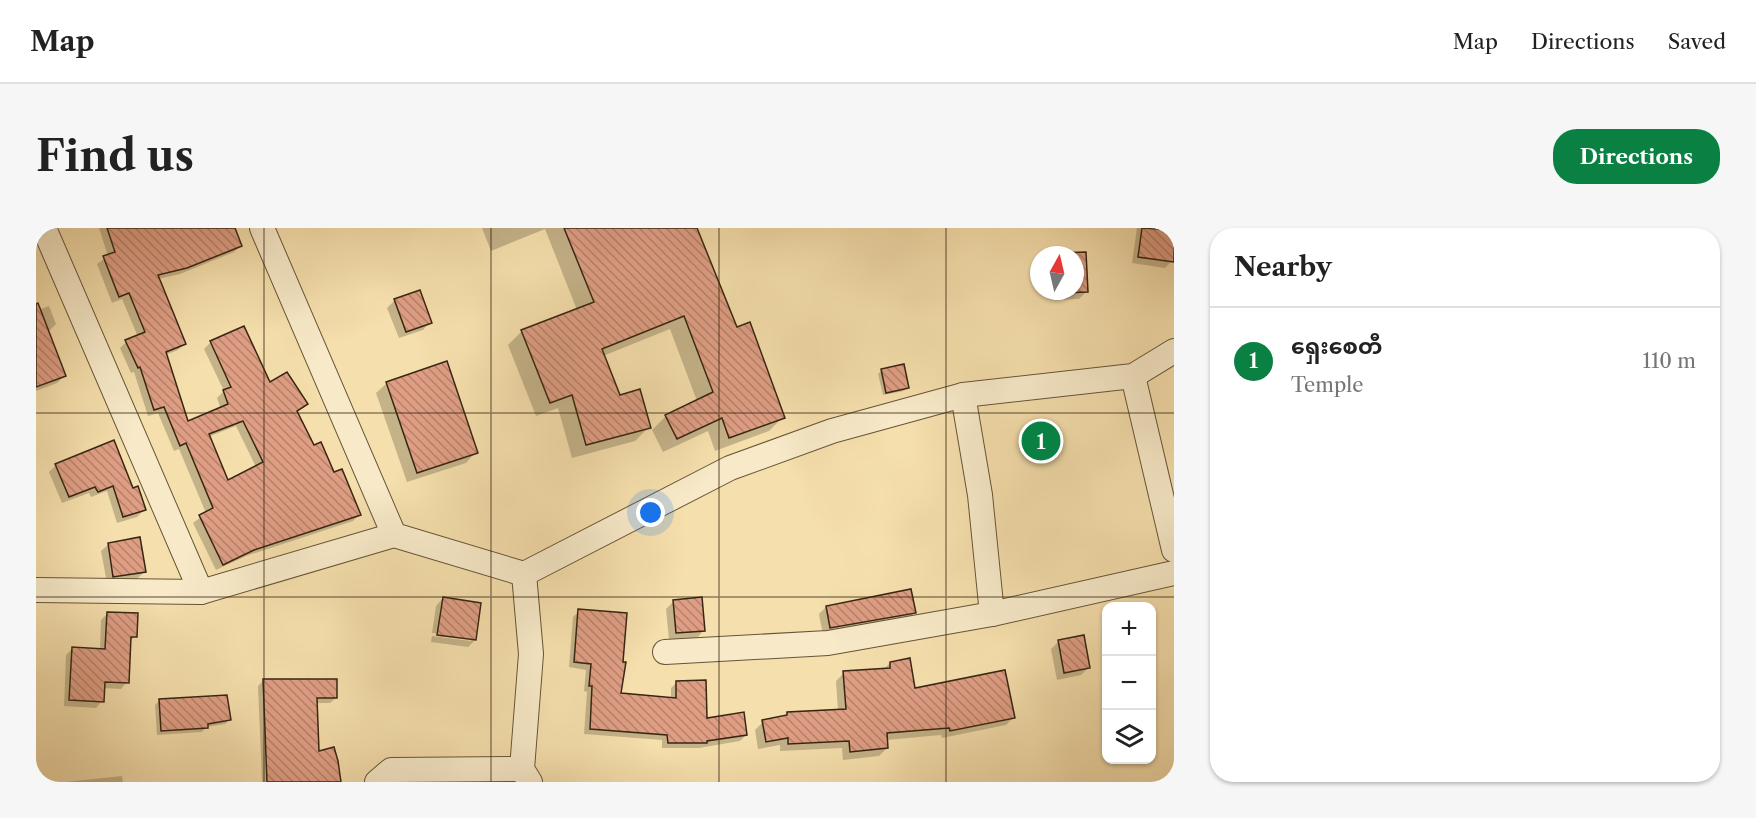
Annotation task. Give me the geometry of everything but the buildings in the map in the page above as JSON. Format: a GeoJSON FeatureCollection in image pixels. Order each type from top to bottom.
{"type":"FeatureCollection","features":[{"type":"Feature","properties":{"kind":"street"},"geometry":{"type":"LineString","coordinates":[[44,228],[201,592]]}},
{"type":"Feature","properties":{"kind":"street"},"geometry":{"type":"LineString","coordinates":[[262,228],[394,535]]}},
{"type":"Feature","properties":{"kind":"street"},"geometry":{"type":"LineString","coordinates":[[36,590],[201,592],[394,535],[524,574],[730,468],[832,430],[963,395],[1133,376],[1174,351]]}},
{"type":"Feature","properties":{"kind":"street"},"geometry":{"type":"LineString","coordinates":[[1133,376],[1174,550]]}},
{"type":"Feature","properties":{"kind":"street"},"geometry":{"type":"LineString","coordinates":[[963,395],[980,495],[992,614]]}},
{"type":"Feature","properties":{"kind":"street"},"geometry":{"type":"LineString","coordinates":[[665,652],[828,644],[992,614],[1174,573]]}},
{"type":"Feature","properties":{"kind":"street"},"geometry":{"type":"LineString","coordinates":[[377,782],[391,770],[526,776],[531,654],[524,574]]}},
{"type":"Feature","properties":{"kind":"place","name":"ရှေးစေတီ"},"geometry":{"type":"Point","coordinates":[1041,441]}}]}
